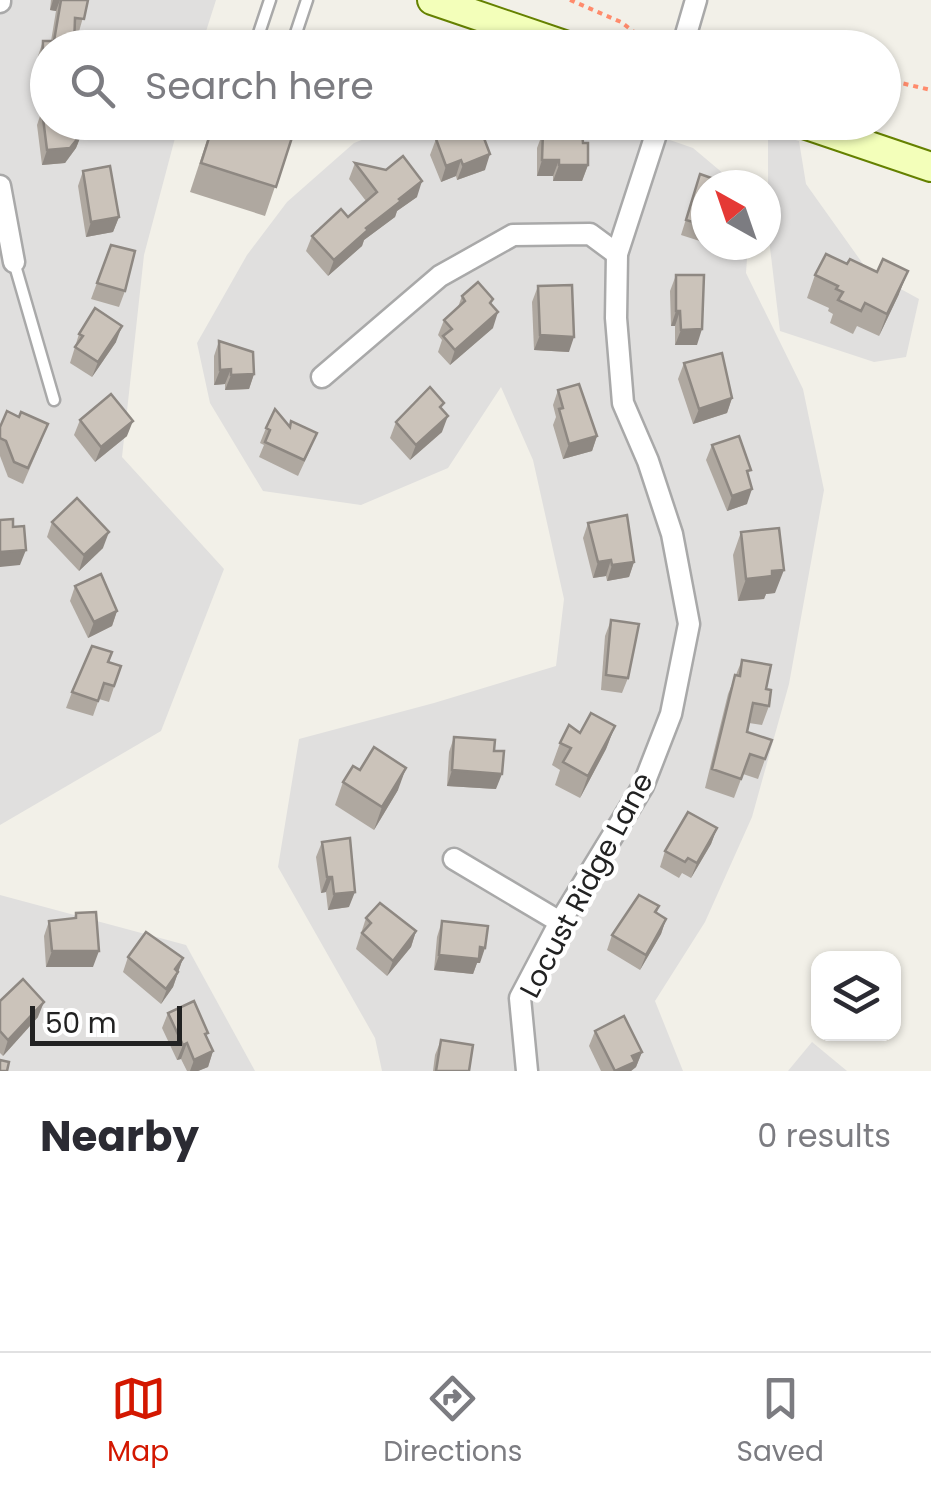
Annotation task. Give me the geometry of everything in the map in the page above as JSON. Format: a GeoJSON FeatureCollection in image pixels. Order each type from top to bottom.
{"type":"FeatureCollection","features":[{"type":"Feature","properties":{"kind":"main road"},"geometry":{"type":"LineString","coordinates":[[432,0],[520,30]]}},
{"type":"Feature","properties":{"kind":"main road"},"geometry":{"type":"LineString","coordinates":[[852,140],[931,166]]}},
{"type":"Feature","properties":{"kind":"street"},"geometry":{"type":"LineString","coordinates":[[687,30],[696,0]]}},
{"type":"Feature","properties":{"kind":"street","name":"Locust Ridge Lane"},"geometry":{"type":"LineString","coordinates":[[527,1071],[520,998],[560,922],[642,786],[671,714],[689,624],[672,534],[648,461],[623,403],[616,318],[617,254],[654,140]]}},
{"type":"Feature","properties":{"kind":"street"},"geometry":{"type":"LineString","coordinates":[[0,186],[14,262]]}},
{"type":"Feature","properties":{"kind":"street"},"geometry":{"type":"LineString","coordinates":[[322,377],[440,276],[513,235],[590,234],[617,254]]}},
{"type":"Feature","properties":{"kind":"street"},"geometry":{"type":"LineString","coordinates":[[454,859],[560,922]]}},
{"type":"Feature","properties":{"kind":"lane"},"geometry":{"type":"LineString","coordinates":[[260,30],[270,0]]}},
{"type":"Feature","properties":{"kind":"lane"},"geometry":{"type":"LineString","coordinates":[[297,30],[306,0]]}},
{"type":"Feature","properties":{"kind":"lane"},"geometry":{"type":"LineString","coordinates":[[14,262],[54,400]]}},
{"type":"Feature","properties":{"kind":"path"},"geometry":{"type":"LineString","coordinates":[[570,0],[631,30]]}},
{"type":"Feature","properties":{"kind":"path"},"geometry":{"type":"LineString","coordinates":[[901,83],[931,90]]}},
{"type":"Feature","properties":{"kind":"shaded area"},"geometry":{"type":"Polygon","coordinates":[[[0,0],[216,0],[206,30],[30,30],[30,140],[174,140],[144,255],[122,457],[224,569],[161,731],[0,825],[0,0]]]}},
{"type":"Feature","properties":{"kind":"shaded area"},"geometry":{"type":"Polygon","coordinates":[[[362,140],[670,140],[693,148],[719,170],[691,170],[691,260],[747,260],[746,273],[803,389],[824,490],[789,684],[752,817],[705,922],[655,1001],[683,1071],[382,1071],[375,1038],[278,867],[299,739],[556,666],[564,599],[533,460],[501,387],[448,468],[361,505],[263,491],[210,403],[197,343],[247,255],[287,202],[362,140]]]}},
{"type":"Feature","properties":{"kind":"shaded area"},"geometry":{"type":"Polygon","coordinates":[[[768,140],[796,140],[799,141],[806,184],[868,271],[919,299],[906,357],[874,362],[780,331],[771,260],[781,260],[781,170],[768,170],[768,140]]]}},
{"type":"Feature","properties":{"kind":"shaded area"},"geometry":{"type":"Polygon","coordinates":[[[0,895],[186,945],[255,1071],[0,1071],[0,895]]]}},
{"type":"Feature","properties":{"kind":"shaded area"},"geometry":{"type":"Polygon","coordinates":[[[812,1042],[847,1071],[788,1071],[812,1042]]]}},
{"type":"Feature","properties":{"kind":"building"},"geometry":{"type":"Polygon","coordinates":[[[61,0],[88,0],[84,19],[75,18],[75,30],[56,30],[61,0]]]}},
{"type":"Feature","properties":{"kind":"building"},"geometry":{"type":"Polygon","coordinates":[[[46,140],[76,140],[70,148],[47,150],[46,140]]]}},
{"type":"Feature","properties":{"kind":"building"},"geometry":{"type":"Polygon","coordinates":[[[208,140],[291,140],[276,187],[201,163],[208,140]]]}},
{"type":"Feature","properties":{"kind":"building"},"geometry":{"type":"Polygon","coordinates":[[[436,140],[485,140],[490,154],[463,165],[461,160],[446,166],[436,140]]]}},
{"type":"Feature","properties":{"kind":"building"},"geometry":{"type":"Polygon","coordinates":[[[543,140],[588,143],[588,165],[559,165],[559,160],[542,160],[543,140]]]}},
{"type":"Feature","properties":{"kind":"building"},"geometry":{"type":"Polygon","coordinates":[[[403,156],[422,181],[334,260],[312,236],[341,209],[348,217],[377,192],[355,163],[386,170],[403,156]]]}},
{"type":"Feature","properties":{"kind":"building"},"geometry":{"type":"Polygon","coordinates":[[[110,166],[119,217],[91,222],[83,171],[110,166]]]}},
{"type":"Feature","properties":{"kind":"building"},"geometry":{"type":"Polygon","coordinates":[[[111,245],[135,251],[125,291],[97,283],[111,245]]]}},
{"type":"Feature","properties":{"kind":"building"},"geometry":{"type":"Polygon","coordinates":[[[826,254],[847,264],[850,259],[877,272],[883,259],[908,271],[887,314],[865,303],[861,311],[838,300],[843,292],[836,289],[838,286],[815,275],[826,254]]]}},
{"type":"Feature","properties":{"kind":"building"},"geometry":{"type":"Polygon","coordinates":[[[676,275],[704,275],[702,329],[681,330],[680,311],[676,311],[676,275]]]}},
{"type":"Feature","properties":{"kind":"building"},"geometry":{"type":"Polygon","coordinates":[[[478,282],[493,299],[490,303],[498,312],[455,350],[443,336],[452,329],[444,320],[478,282]]]}},
{"type":"Feature","properties":{"kind":"building"},"geometry":{"type":"Polygon","coordinates":[[[572,285],[574,337],[540,335],[538,286],[572,285]]]}},
{"type":"Feature","properties":{"kind":"building"},"geometry":{"type":"Polygon","coordinates":[[[95,308],[122,326],[98,362],[75,347],[95,308]]]}},
{"type":"Feature","properties":{"kind":"building"},"geometry":{"type":"Polygon","coordinates":[[[219,341],[253,352],[254,374],[231,375],[231,369],[220,370],[219,341]]]}},
{"type":"Feature","properties":{"kind":"building"},"geometry":{"type":"Polygon","coordinates":[[[722,353],[732,398],[699,409],[684,363],[722,353]]]}},
{"type":"Feature","properties":{"kind":"building"},"geometry":{"type":"Polygon","coordinates":[[[579,384],[597,436],[569,444],[558,390],[579,384]]]}},
{"type":"Feature","properties":{"kind":"building"},"geometry":{"type":"Polygon","coordinates":[[[430,387],[444,403],[440,407],[448,416],[416,445],[396,422],[430,387]]]}},
{"type":"Feature","properties":{"kind":"building"},"geometry":{"type":"Polygon","coordinates":[[[111,394],[133,421],[101,447],[80,420],[111,394]]]}},
{"type":"Feature","properties":{"kind":"building"},"geometry":{"type":"Polygon","coordinates":[[[275,409],[290,427],[291,421],[317,433],[304,460],[265,442],[270,430],[266,428],[275,409]]]}},
{"type":"Feature","properties":{"kind":"building"},"geometry":{"type":"Polygon","coordinates":[[[7,411],[19,417],[21,412],[48,424],[28,468],[14,462],[6,441],[0,438],[7,411]]]}},
{"type":"Feature","properties":{"kind":"building"},"geometry":{"type":"Polygon","coordinates":[[[739,436],[751,470],[747,471],[752,489],[732,496],[712,445],[739,436]]]}},
{"type":"Feature","properties":{"kind":"building"},"geometry":{"type":"Polygon","coordinates":[[[77,498],[109,532],[84,555],[52,522],[77,498]]]}},
{"type":"Feature","properties":{"kind":"building"},"geometry":{"type":"Polygon","coordinates":[[[627,515],[634,562],[598,562],[588,523],[627,515]]]}},
{"type":"Feature","properties":{"kind":"building"},"geometry":{"type":"Polygon","coordinates":[[[13,519],[13,527],[24,526],[26,550],[0,552],[0,520],[13,519]]]}},
{"type":"Feature","properties":{"kind":"building"},"geometry":{"type":"Polygon","coordinates":[[[779,528],[784,570],[772,571],[772,576],[746,579],[741,532],[779,528]]]}},
{"type":"Feature","properties":{"kind":"building"},"geometry":{"type":"Polygon","coordinates":[[[101,574],[117,611],[94,622],[75,586],[101,574]]]}},
{"type":"Feature","properties":{"kind":"building"},"geometry":{"type":"Polygon","coordinates":[[[611,620],[639,624],[628,678],[606,675],[611,620]]]}},
{"type":"Feature","properties":{"kind":"building"},"geometry":{"type":"Polygon","coordinates":[[[92,646],[112,652],[108,662],[121,666],[114,686],[104,683],[98,701],[72,692],[92,646]]]}},
{"type":"Feature","properties":{"kind":"building"},"geometry":{"type":"Polygon","coordinates":[[[742,660],[771,665],[766,689],[771,690],[769,706],[753,703],[747,732],[772,740],[765,759],[750,754],[741,779],[712,769],[742,660]]]}},
{"type":"Feature","properties":{"kind":"building"},"geometry":{"type":"Polygon","coordinates":[[[591,713],[615,726],[588,776],[563,762],[571,748],[560,743],[569,725],[580,733],[591,713]]]}},
{"type":"Feature","properties":{"kind":"building"},"geometry":{"type":"Polygon","coordinates":[[[454,737],[495,740],[494,751],[504,751],[502,774],[452,770],[454,737]]]}},
{"type":"Feature","properties":{"kind":"building"},"geometry":{"type":"Polygon","coordinates":[[[374,747],[406,768],[382,807],[343,782],[353,766],[360,770],[374,747]]]}},
{"type":"Feature","properties":{"kind":"building"},"geometry":{"type":"Polygon","coordinates":[[[688,812],[717,828],[697,863],[688,858],[685,862],[665,851],[688,812]]]}},
{"type":"Feature","properties":{"kind":"building"},"geometry":{"type":"Polygon","coordinates":[[[350,838],[355,892],[334,894],[322,842],[350,838]]]}},
{"type":"Feature","properties":{"kind":"building"},"geometry":{"type":"Polygon","coordinates":[[[639,895],[659,906],[655,912],[666,919],[646,955],[612,935],[639,895]]]}},
{"type":"Feature","properties":{"kind":"building"},"geometry":{"type":"Polygon","coordinates":[[[380,903],[416,931],[393,961],[362,933],[371,923],[366,918],[380,903]]]}},
{"type":"Feature","properties":{"kind":"building"},"geometry":{"type":"Polygon","coordinates":[[[96,912],[99,951],[52,951],[49,921],[96,912]]]}},
{"type":"Feature","properties":{"kind":"building"},"geometry":{"type":"Polygon","coordinates":[[[442,921],[488,926],[479,959],[439,955],[442,921]]]}},
{"type":"Feature","properties":{"kind":"building"},"geometry":{"type":"Polygon","coordinates":[[[146,932],[183,958],[166,989],[128,957],[146,932]]]}},
{"type":"Feature","properties":{"kind":"building"},"geometry":{"type":"Polygon","coordinates":[[[23,979],[44,1002],[8,1040],[0,1031],[0,1001],[23,979]]]}},
{"type":"Feature","properties":{"kind":"building"},"geometry":{"type":"Polygon","coordinates":[[[194,1001],[213,1051],[194,1060],[168,1013],[194,1001]]]}},
{"type":"Feature","properties":{"kind":"building"},"geometry":{"type":"Polygon","coordinates":[[[624,1016],[642,1052],[632,1056],[635,1062],[615,1071],[595,1031],[624,1016]]]}},
{"type":"Feature","properties":{"kind":"building"},"geometry":{"type":"Polygon","coordinates":[[[441,1040],[473,1045],[469,1071],[436,1071],[441,1040]]]}},
{"type":"Feature","properties":{"kind":"building"},"geometry":{"type":"Polygon","coordinates":[[[0,1060],[9,1062],[7,1071],[0,1071],[0,1060]]]}}]}
